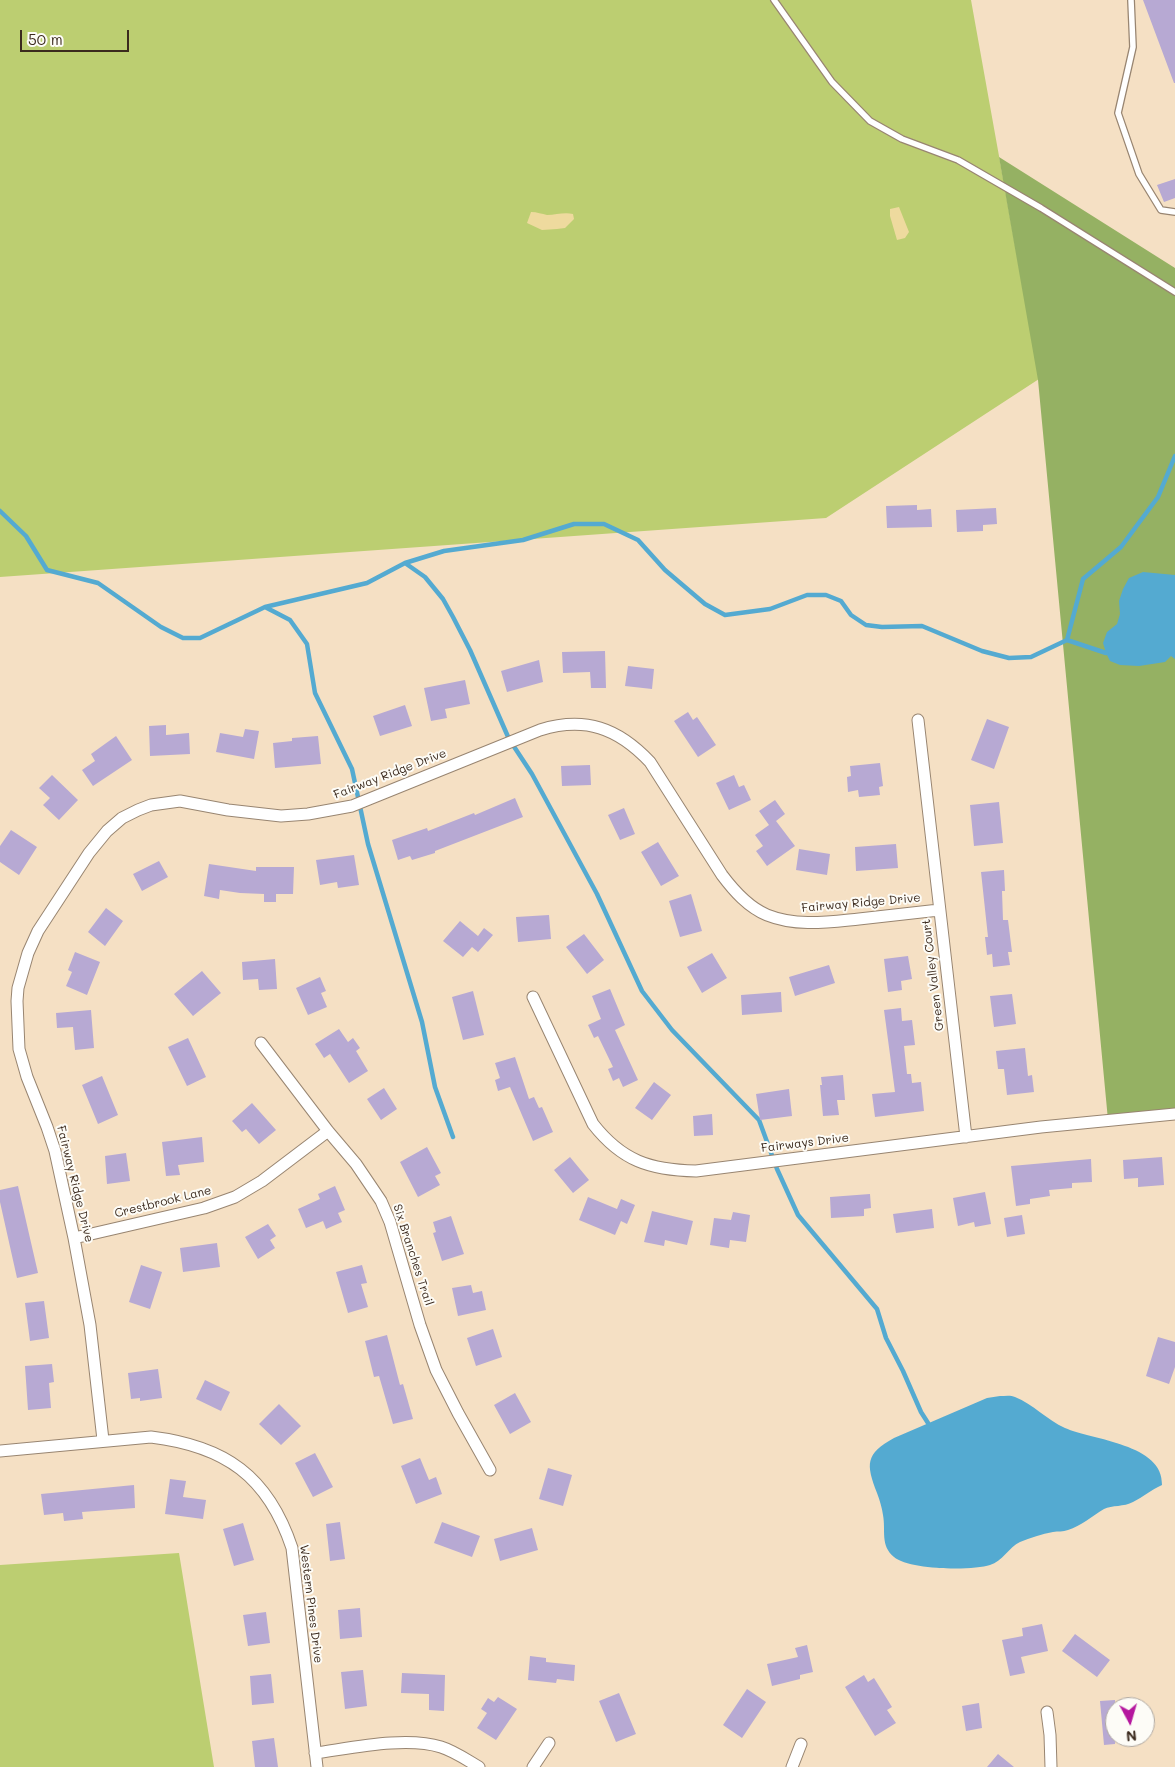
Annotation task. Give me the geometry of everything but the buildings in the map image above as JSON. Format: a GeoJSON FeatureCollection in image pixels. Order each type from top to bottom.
{"type":"FeatureCollection","features":[{"type":"Feature","properties":{"kind":"street","name":"Green Valley Court"},"geometry":{"type":"LineString","coordinates":[[918,720],[966,1137]]}},
{"type":"Feature","properties":{"kind":"street","name":"Fairway Ridge Drive"},"geometry":{"type":"LineString","coordinates":[[102,1440],[90,1325],[74,1238],[55,1152],[22,1060],[16,1012],[18,988],[32,942],[89,853],[107,831],[122,818],[138,810],[158,804],[180,801],[228,810],[281,816],[352,806],[540,730],[564,724],[580,724],[596,726],[611,732],[639,750],[650,762],[722,875],[735,892],[766,915],[788,922],[812,923],[939,910]]}},
{"type":"Feature","properties":{"kind":"street","name":"Fairways Drive"},"geometry":{"type":"LineString","coordinates":[[533,997],[593,1124],[603,1137],[618,1150],[635,1160],[654,1167],[696,1171],[1108,1120],[1175,1114]]}},
{"type":"Feature","properties":{"kind":"street","name":"Six Branches Trail"},"geometry":{"type":"LineString","coordinates":[[261,1043],[356,1164],[381,1201],[390,1222],[420,1325],[436,1370],[490,1470]]}},
{"type":"Feature","properties":{"kind":"street","name":"Crestbrook Lane"},"geometry":{"type":"LineString","coordinates":[[74,1238],[204,1208],[234,1197],[262,1181],[328,1130]]}},
{"type":"Feature","properties":{"kind":"street","name":"Western Pines Drive"},"geometry":{"type":"LineString","coordinates":[[0,1451],[102,1440],[151,1437],[175,1440],[198,1446],[220,1455],[238,1466],[253,1480],[273,1506],[285,1529],[293,1558],[317,1767]]}},
{"type":"Feature","properties":{"kind":"street"},"geometry":{"type":"LineString","coordinates":[[1047,1712],[1050,1735],[1050,1767]]}},
{"type":"Feature","properties":{"kind":"street"},"geometry":{"type":"LineString","coordinates":[[315,1753],[376,1745],[424,1743],[442,1747],[479,1767]]}},
{"type":"Feature","properties":{"kind":"street"},"geometry":{"type":"LineString","coordinates":[[533,1767],[549,1743]]}},
{"type":"Feature","properties":{"kind":"street"},"geometry":{"type":"LineString","coordinates":[[792,1767],[801,1744]]}},
{"type":"Feature","properties":{"kind":"lane"},"geometry":{"type":"LineString","coordinates":[[774,0],[832,82],[870,121],[902,139],[958,160],[1041,208],[1175,292]]}},
{"type":"Feature","properties":{"kind":"lane"},"geometry":{"type":"LineString","coordinates":[[1132,0],[1134,48],[1118,113],[1139,174],[1161,210],[1175,212]]}},
{"type":"Feature","properties":{"kind":"green space"},"geometry":{"type":"Polygon","coordinates":[[[0,0],[971,0],[1039,379],[826,518],[0,577],[0,0]]]}},
{"type":"Feature","properties":{"kind":"green space"},"geometry":{"type":"Polygon","coordinates":[[[999,157],[1175,268],[1175,1114],[1108,1120],[1038,380],[999,157]]]}},
{"type":"Feature","properties":{"kind":"green space"},"geometry":{"type":"Polygon","coordinates":[[[179,1553],[214,1767],[0,1767],[0,1565],[179,1553]]]}},
{"type":"Feature","properties":{"kind":"sand"},"geometry":{"type":"Polygon","coordinates":[[[899,207],[909,232],[905,238],[897,240],[890,216],[890,209],[899,207]]]}},
{"type":"Feature","properties":{"kind":"sand"},"geometry":{"type":"Polygon","coordinates":[[[531,212],[547,215],[573,214],[574,219],[565,228],[542,230],[527,223],[531,212]]]}},
{"type":"Feature","properties":{"kind":"water"},"geometry":{"type":"Polygon","coordinates":[[[1143,572],[1175,575],[1175,659],[1171,656],[1165,662],[1139,666],[1120,665],[1110,661],[1103,643],[1107,632],[1117,624],[1120,614],[1119,601],[1129,578],[1143,572]]]}},
{"type":"Feature","properties":{"kind":"water"},"geometry":{"type":"Polygon","coordinates":[[[1012,1396],[1022,1400],[1065,1428],[1108,1440],[1139,1452],[1151,1460],[1160,1471],[1162,1485],[1129,1504],[1104,1509],[1073,1528],[1020,1542],[998,1561],[990,1565],[956,1569],[926,1567],[913,1565],[894,1557],[885,1543],[882,1510],[870,1467],[873,1455],[884,1444],[894,1438],[987,1398],[1012,1396]]]}},
{"type":"Feature","properties":{"kind":"waterway"},"geometry":{"type":"LineString","coordinates":[[0,511],[26,536],[47,570],[98,583],[161,627],[183,638],[200,638],[265,607],[367,583],[405,563],[444,551],[523,540],[574,524],[604,524],[638,540],[665,570],[705,604],[725,615],[770,609],[807,595],[826,595],[841,601],[851,615],[866,625],[882,627],[922,626],[982,651],[1009,658],[1031,657],[1067,640],[1083,579],[1121,547],[1158,497],[1175,456]]}},
{"type":"Feature","properties":{"kind":"waterway"},"geometry":{"type":"LineString","coordinates":[[405,563],[425,577],[443,599],[453,617],[470,650],[509,739],[532,774],[597,894],[642,991],[672,1030],[759,1120],[777,1169],[798,1215],[877,1309],[886,1338],[928,1423]]}},
{"type":"Feature","properties":{"kind":"waterway"},"geometry":{"type":"LineString","coordinates":[[265,607],[290,620],[307,644],[315,693],[352,769],[368,844],[422,1022],[435,1087],[453,1137]]}},
{"type":"Feature","properties":{"kind":"waterway"},"geometry":{"type":"LineString","coordinates":[[1067,640],[1106,653]]}}]}
